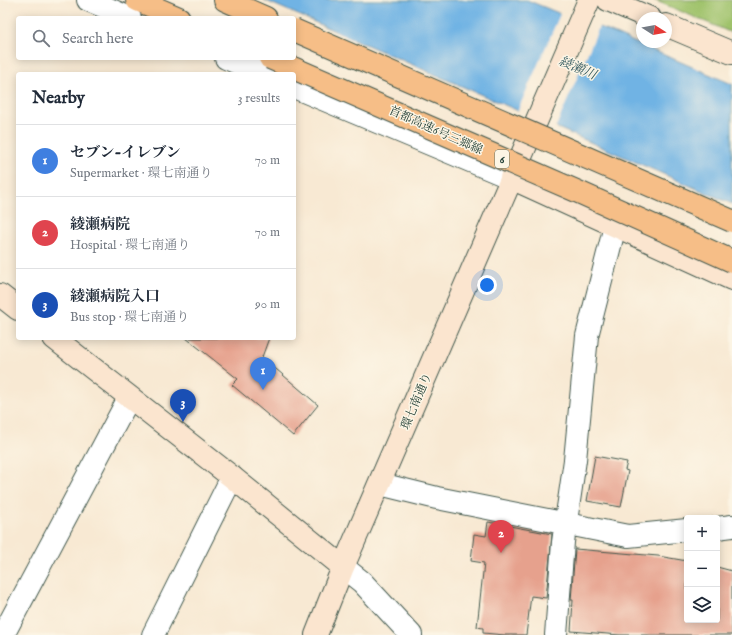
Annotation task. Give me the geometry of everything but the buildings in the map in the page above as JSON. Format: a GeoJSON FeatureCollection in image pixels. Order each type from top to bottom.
{"type":"FeatureCollection","features":[{"type":"Feature","properties":{"kind":"highway"},"geometry":{"type":"LineString","coordinates":[[137,0],[173,16]]}},
{"type":"Feature","properties":{"kind":"highway"},"geometry":{"type":"LineString","coordinates":[[225,0],[261,16]]}},
{"type":"Feature","properties":{"kind":"highway"},"geometry":{"type":"LineString","coordinates":[[296,31],[732,221]]}},
{"type":"Feature","properties":{"kind":"highway","name":"首都高速6号三郷線"},"geometry":{"type":"LineString","coordinates":[[275,60],[574,190],[732,261]]}},
{"type":"Feature","properties":{"kind":"street"},"geometry":{"type":"LineString","coordinates":[[88,0],[125,16]]}},
{"type":"Feature","properties":{"kind":"street"},"geometry":{"type":"LineString","coordinates":[[608,0],[636,12]]}},
{"type":"Feature","properties":{"kind":"street","name":"環七南通り"},"geometry":{"type":"LineString","coordinates":[[316,635],[343,567],[587,5]]}},
{"type":"Feature","properties":{"kind":"street"},"geometry":{"type":"LineString","coordinates":[[672,28],[732,53]]}},
{"type":"Feature","properties":{"kind":"street"},"geometry":{"type":"LineString","coordinates":[[231,60],[259,72]]}},
{"type":"Feature","properties":{"kind":"street"},"geometry":{"type":"LineString","coordinates":[[296,88],[514,172],[615,226],[732,279]]}},
{"type":"Feature","properties":{"kind":"street"},"geometry":{"type":"LineString","coordinates":[[556,635],[564,542],[575,460],[587,336],[615,226]]}},
{"type":"Feature","properties":{"kind":"street"},"geometry":{"type":"LineString","coordinates":[[0,295],[16,307]]}},
{"type":"Feature","properties":{"kind":"street"},"geometry":{"type":"LineString","coordinates":[[56,340],[232,477],[362,582],[411,635]]}},
{"type":"Feature","properties":{"kind":"street"},"geometry":{"type":"LineString","coordinates":[[3,635],[129,398]]}},
{"type":"Feature","properties":{"kind":"street"},"geometry":{"type":"LineString","coordinates":[[152,635],[232,477]]}},
{"type":"Feature","properties":{"kind":"street"},"geometry":{"type":"LineString","coordinates":[[380,484],[437,498],[628,536],[684,530]]}},
{"type":"Feature","properties":{"kind":"street"},"geometry":{"type":"LineString","coordinates":[[720,528],[732,526]]}},
{"type":"Feature","properties":{"kind":"green space"},"geometry":{"type":"Polygon","coordinates":[[[654,0],[732,0],[732,33],[654,0]]]}},
{"type":"Feature","properties":{"kind":"water","name":"綾瀬川"},"geometry":{"type":"Polygon","coordinates":[[[264,0],[527,0],[599,27],[636,43],[636,48],[648,48],[732,84],[732,204],[264,0]]]}},
{"type":"Feature","properties":{"kind":"pier"},"geometry":{"type":"Polygon","coordinates":[[[561,12],[600,25],[555,129],[517,112],[561,12]]]}},
{"type":"Feature","properties":{"kind":"place","name":"セブン-イレブン"},"geometry":{"type":"Point","coordinates":[263,390]}},
{"type":"Feature","properties":{"kind":"place","name":"綾瀬病院入口"},"geometry":{"type":"Point","coordinates":[183,422]}},
{"type":"Feature","properties":{"kind":"place","name":"綾瀬病院"},"geometry":{"type":"Point","coordinates":[501,553]}}]}
